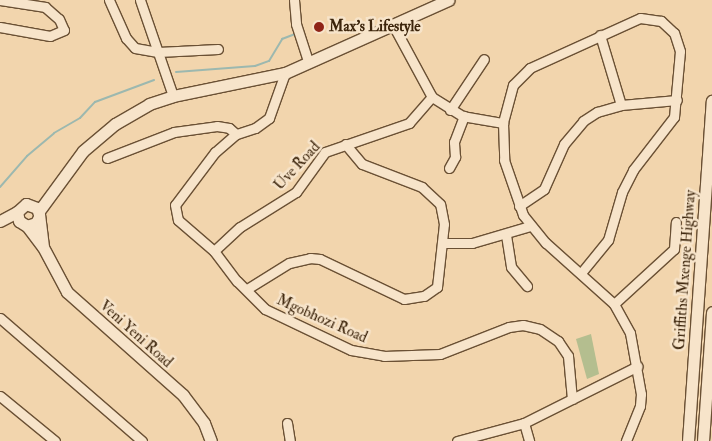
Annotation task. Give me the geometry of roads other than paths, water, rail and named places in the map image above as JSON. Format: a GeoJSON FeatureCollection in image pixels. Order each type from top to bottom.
{"type":"FeatureCollection","features":[{"type":"Feature","properties":{"kind":"street"},"geometry":{"type":"LineString","coordinates":[[0,0],[45,7],[59,19],[64,30],[50,36],[0,27]]}},
{"type":"Feature","properties":{"kind":"street"},"geometry":{"type":"LineString","coordinates":[[109,0],[129,44],[138,50],[158,52],[218,49]]}},
{"type":"Feature","properties":{"kind":"street"},"geometry":{"type":"LineString","coordinates":[[140,0],[173,96]]}},
{"type":"Feature","properties":{"kind":"street"},"geometry":{"type":"LineString","coordinates":[[294,0],[296,24],[308,62]]}},
{"type":"Feature","properties":{"kind":"street"},"geometry":{"type":"LineString","coordinates":[[0,221],[21,220],[36,223],[37,211],[83,151],[114,124],[149,104],[173,96],[285,72],[448,0]]}},
{"type":"Feature","properties":{"kind":"street"},"geometry":{"type":"LineString","coordinates":[[581,273],[608,240],[626,182],[641,159],[670,125],[676,100],[680,51],[668,27],[661,21],[640,18],[541,62],[521,75],[509,95],[503,122],[504,160],[518,206],[530,226],[614,304],[630,333],[638,366],[640,406],[626,441]]}},
{"type":"Feature","properties":{"kind":"street"},"geometry":{"type":"LineString","coordinates":[[393,25],[432,98],[450,110],[464,116],[503,122]]}},
{"type":"Feature","properties":{"kind":"street"},"geometry":{"type":"LineString","coordinates":[[600,35],[621,104]]}},
{"type":"Feature","properties":{"kind":"street"},"geometry":{"type":"LineString","coordinates":[[450,110],[484,59]]}},
{"type":"Feature","properties":{"kind":"street","name":"Mgobhozi Road"},"geometry":{"type":"LineString","coordinates":[[285,72],[268,118],[255,128],[236,134],[215,152],[174,208],[178,220],[214,252],[247,290],[276,317],[366,354],[440,354],[509,327],[530,326],[549,334],[564,349],[570,366],[572,400]]}},
{"type":"Feature","properties":{"kind":"street","name":"Uve Road"},"geometry":{"type":"LineString","coordinates":[[214,252],[240,226],[296,192],[325,152],[409,123],[432,98]]}},
{"type":"Feature","properties":{"kind":"street"},"geometry":{"type":"LineString","coordinates":[[518,206],[544,189],[572,131],[597,112],[621,104],[676,100]]}},
{"type":"Feature","properties":{"kind":"street","name":"Griffiths Mxenge Highway"},"geometry":{"type":"LineString","coordinates":[[688,441],[712,101]]}},
{"type":"Feature","properties":{"kind":"street"},"geometry":{"type":"LineString","coordinates":[[449,168],[455,157],[454,142],[464,116]]}},
{"type":"Feature","properties":{"kind":"street"},"geometry":{"type":"LineString","coordinates":[[107,158],[174,132],[217,126],[229,128],[236,134]]}},
{"type":"Feature","properties":{"kind":"street"},"geometry":{"type":"LineString","coordinates":[[247,290],[289,263],[310,258],[324,262],[392,295],[416,299],[431,292],[439,282],[443,213],[431,194],[412,182],[362,164],[345,144]]}},
{"type":"Feature","properties":{"kind":"street"},"geometry":{"type":"LineString","coordinates":[[21,220],[23,205],[37,211]]}},
{"type":"Feature","properties":{"kind":"street","name":"Veni Yeni Road"},"geometry":{"type":"LineString","coordinates":[[37,211],[44,246]]}},
{"type":"Feature","properties":{"kind":"street","name":"Veni Yeni Road"},"geometry":{"type":"LineString","coordinates":[[21,220],[44,246],[67,292],[183,395],[204,423],[211,441]]}},
{"type":"Feature","properties":{"kind":"street"},"geometry":{"type":"LineString","coordinates":[[614,304],[672,251],[676,222]]}},
{"type":"Feature","properties":{"kind":"street"},"geometry":{"type":"LineString","coordinates":[[442,243],[472,243],[506,235],[530,226]]}},
{"type":"Feature","properties":{"kind":"street"},"geometry":{"type":"LineString","coordinates":[[506,235],[511,267],[528,286]]}},
{"type":"Feature","properties":{"kind":"street","name":"Griffiths Mxenge Highway"},"geometry":{"type":"LineString","coordinates":[[703,441],[712,312]]}},
{"type":"Feature","properties":{"kind":"street"},"geometry":{"type":"LineString","coordinates":[[0,318],[142,441]]}},
{"type":"Feature","properties":{"kind":"street"},"geometry":{"type":"LineString","coordinates":[[457,441],[524,423],[638,366]]}},
{"type":"Feature","properties":{"kind":"street"},"geometry":{"type":"LineString","coordinates":[[0,396],[54,441]]}},
{"type":"Feature","properties":{"kind":"street"},"geometry":{"type":"LineString","coordinates":[[287,423],[290,441]]}},
{"type":"Feature","properties":{"kind":"street"},"geometry":{"type":"LineString","coordinates":[[524,423],[529,441]]}},
{"type":"Feature","properties":{"kind":"waterway"},"geometry":{"type":"LineString","coordinates":[[176,72],[255,66],[269,61],[282,39],[295,34]]}},
{"type":"Feature","properties":{"kind":"waterway"},"geometry":{"type":"LineString","coordinates":[[0,187],[27,156],[54,133],[80,118],[95,102],[154,80]]}},
{"type":"Feature","properties":{"kind":"place","name":"Max's Lifestyle"},"geometry":{"type":"Point","coordinates":[319,27]}}]}
